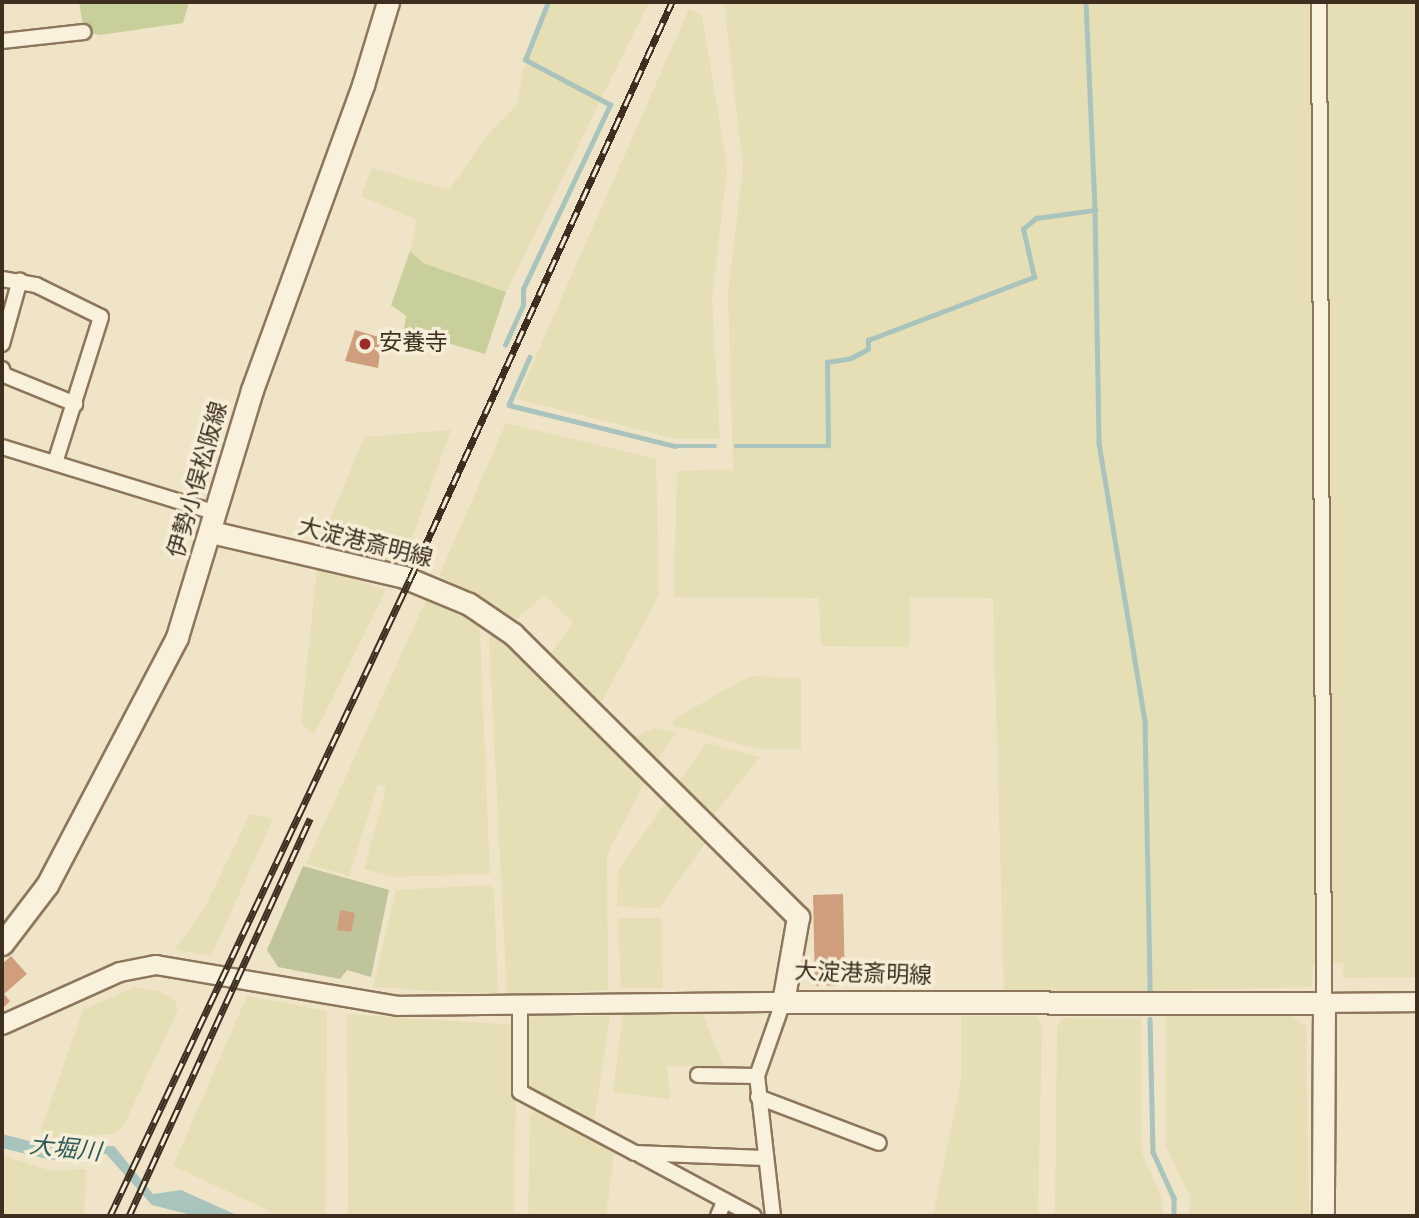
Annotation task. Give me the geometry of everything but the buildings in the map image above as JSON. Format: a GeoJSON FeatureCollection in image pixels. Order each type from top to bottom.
{"type":"FeatureCollection","features":[{"type":"Feature","properties":{"kind":"main road","name":"伊勢小俣松阪線"},"geometry":{"type":"LineString","coordinates":[[2,944],[47,884],[171,651],[252,390],[363,85],[388,2]]}},
{"type":"Feature","properties":{"kind":"main road","name":"大淀港斎明線"},"geometry":{"type":"LineString","coordinates":[[213,522],[404,577],[469,604],[513,634],[798,917],[782,1002],[1324,1003]]}},
{"type":"Feature","properties":{"kind":"main road"},"geometry":{"type":"LineString","coordinates":[[1323,1216],[1324,1003]]}},
{"type":"Feature","properties":{"kind":"street"},"geometry":{"type":"LineString","coordinates":[[1319,2],[1324,1003],[1417,1002]]}},
{"type":"Feature","properties":{"kind":"street"},"geometry":{"type":"LineString","coordinates":[[2,41],[84,32]]}},
{"type":"Feature","properties":{"kind":"street"},"geometry":{"type":"LineString","coordinates":[[2,279],[20,280],[101,317],[55,463]]}},
{"type":"Feature","properties":{"kind":"street"},"geometry":{"type":"LineString","coordinates":[[2,344],[20,280]]}},
{"type":"Feature","properties":{"kind":"street"},"geometry":{"type":"LineString","coordinates":[[2,369],[4,375],[75,404]]}},
{"type":"Feature","properties":{"kind":"street"},"geometry":{"type":"LineString","coordinates":[[2,447],[55,463],[213,522]]}},
{"type":"Feature","properties":{"kind":"street"},"geometry":{"type":"LineString","coordinates":[[2,1025],[120,972],[156,965],[398,1006],[782,1002],[757,1076],[764,1158],[773,1216]]}},
{"type":"Feature","properties":{"kind":"street"},"geometry":{"type":"LineString","coordinates":[[520,1006],[520,1092],[754,1216]]}},
{"type":"Feature","properties":{"kind":"street"},"geometry":{"type":"LineString","coordinates":[[698,1075],[757,1076]]}},
{"type":"Feature","properties":{"kind":"street"},"geometry":{"type":"LineString","coordinates":[[758,1097],[879,1143]]}},
{"type":"Feature","properties":{"kind":"street"},"geometry":{"type":"LineString","coordinates":[[635,1153],[764,1158]]}},
{"type":"Feature","properties":{"kind":"street"},"geometry":{"type":"LineString","coordinates":[[718,1216],[724,1202]]}},
{"type":"Feature","properties":{"kind":"shaded area"},"geometry":{"type":"Polygon","coordinates":[[[551,2],[649,2],[506,292],[423,263],[410,251],[417,220],[361,196],[372,168],[449,190],[485,138],[517,105],[523,71],[551,2]]]}},
{"type":"Feature","properties":{"kind":"shaded area"},"geometry":{"type":"Polygon","coordinates":[[[1417,2],[1417,977],[1343,978],[1344,963],[1313,964],[1312,987],[1004,994],[993,598],[910,597],[909,647],[821,646],[819,598],[674,597],[677,471],[733,469],[728,292],[743,167],[724,3],[1417,2]]]}},
{"type":"Feature","properties":{"kind":"shaded area"},"geometry":{"type":"Polygon","coordinates":[[[689,9],[702,15],[727,168],[712,299],[720,439],[677,439],[517,399],[689,9]]]}},
{"type":"Feature","properties":{"kind":"shaded area"},"geometry":{"type":"Polygon","coordinates":[[[506,423],[656,459],[659,595],[601,703],[551,653],[573,622],[544,595],[517,619],[439,576],[506,423]]]}},
{"type":"Feature","properties":{"kind":"shaded area"},"geometry":{"type":"Polygon","coordinates":[[[451,430],[402,566],[320,545],[364,437],[451,430]]]}},
{"type":"Feature","properties":{"kind":"shaded area"},"geometry":{"type":"Polygon","coordinates":[[[317,567],[386,590],[314,735],[301,723],[317,567]]]}},
{"type":"Feature","properties":{"kind":"shaded area"},"geometry":{"type":"Polygon","coordinates":[[[426,600],[476,621],[480,632],[490,874],[393,877],[364,869],[386,788],[378,784],[349,876],[306,864],[426,600]]]}},
{"type":"Feature","properties":{"kind":"shaded area"},"geometry":{"type":"Polygon","coordinates":[[[494,629],[647,777],[607,855],[608,990],[507,996],[489,640],[494,629]]]}},
{"type":"Feature","properties":{"kind":"shaded area"},"geometry":{"type":"Polygon","coordinates":[[[750,676],[801,678],[801,749],[757,749],[672,725],[677,717],[750,676]]]}},
{"type":"Feature","properties":{"kind":"shaded area"},"geometry":{"type":"Polygon","coordinates":[[[656,728],[676,733],[656,762],[629,739],[656,728]]]}},
{"type":"Feature","properties":{"kind":"shaded area"},"geometry":{"type":"Polygon","coordinates":[[[706,743],[760,757],[711,818],[676,786],[706,743]]]}},
{"type":"Feature","properties":{"kind":"shaded area"},"geometry":{"type":"Polygon","coordinates":[[[667,800],[708,839],[660,908],[617,907],[618,871],[667,800]]]}},
{"type":"Feature","properties":{"kind":"shaded area"},"geometry":{"type":"Polygon","coordinates":[[[250,814],[273,819],[211,956],[175,949],[203,911],[250,814]]]}},
{"type":"Feature","properties":{"kind":"shaded area"},"geometry":{"type":"Polygon","coordinates":[[[488,885],[494,889],[498,995],[373,987],[396,890],[488,885]]]}},
{"type":"Feature","properties":{"kind":"shaded area"},"geometry":{"type":"Polygon","coordinates":[[[618,918],[661,918],[663,988],[621,988],[618,918]]]}},
{"type":"Feature","properties":{"kind":"shaded area"},"geometry":{"type":"Polygon","coordinates":[[[135,987],[158,991],[175,1001],[178,1010],[123,1127],[111,1134],[52,1138],[40,1132],[83,1010],[135,987]]]}},
{"type":"Feature","properties":{"kind":"shaded area"},"geometry":{"type":"Polygon","coordinates":[[[247,996],[327,1011],[325,1216],[280,1216],[173,1166],[247,996]]]}},
{"type":"Feature","properties":{"kind":"shaded area"},"geometry":{"type":"Polygon","coordinates":[[[702,1012],[724,1067],[667,1066],[670,1099],[613,1092],[623,1013],[702,1012]]]}},
{"type":"Feature","properties":{"kind":"shaded area"},"geometry":{"type":"Polygon","coordinates":[[[347,1014],[517,1025],[514,1216],[348,1216],[347,1014]]]}},
{"type":"Feature","properties":{"kind":"shaded area"},"geometry":{"type":"Polygon","coordinates":[[[1166,1015],[1290,1015],[1306,1026],[1309,1216],[1189,1216],[1190,1197],[1166,1146],[1166,1015]]]}},
{"type":"Feature","properties":{"kind":"shaded area"},"geometry":{"type":"Polygon","coordinates":[[[533,1016],[610,1016],[594,1121],[579,1119],[525,1088],[526,1020],[533,1016]]]}},
{"type":"Feature","properties":{"kind":"shaded area"},"geometry":{"type":"Polygon","coordinates":[[[961,1016],[1036,1016],[1042,1024],[1038,1216],[933,1216],[961,1081],[961,1016]]]}},
{"type":"Feature","properties":{"kind":"shaded area"},"geometry":{"type":"Polygon","coordinates":[[[1063,1018],[1141,1019],[1141,1150],[1163,1202],[1163,1216],[1055,1216],[1057,1026],[1063,1018]]]}},
{"type":"Feature","properties":{"kind":"shaded area"},"geometry":{"type":"Polygon","coordinates":[[[536,1109],[614,1153],[606,1216],[528,1216],[530,1116],[536,1109]]]}},
{"type":"Feature","properties":{"kind":"shaded area"},"geometry":{"type":"Polygon","coordinates":[[[2,1155],[51,1171],[86,1169],[84,1216],[2,1216],[2,1155]]]}},
{"type":"Feature","properties":{"kind":"green space"},"geometry":{"type":"Polygon","coordinates":[[[79,2],[189,2],[183,23],[100,35],[84,32],[79,2]]]}},
{"type":"Feature","properties":{"kind":"green space"},"geometry":{"type":"Polygon","coordinates":[[[410,251],[423,263],[506,292],[485,354],[404,330],[406,316],[391,305],[410,251]]]}},
{"type":"Feature","properties":{"kind":"green space"},"geometry":{"type":"Polygon","coordinates":[[[303,866],[389,890],[371,977],[347,970],[340,979],[278,967],[267,950],[303,866]]]}},
{"type":"Feature","properties":{"kind":"water","name":"大堀川"},"geometry":{"type":"Polygon","coordinates":[[[2,1134],[56,1148],[114,1146],[153,1194],[181,1190],[239,1216],[195,1216],[152,1205],[106,1154],[51,1160],[2,1148],[2,1134]]]}},
{"type":"Feature","properties":{"kind":"waterway"},"geometry":{"type":"LineString","coordinates":[[505,345],[523,305],[523,289],[610,105],[525,60],[548,2]]}},
{"type":"Feature","properties":{"kind":"waterway"},"geometry":{"type":"LineString","coordinates":[[1086,2],[1095,210]]}},
{"type":"Feature","properties":{"kind":"waterway"},"geometry":{"type":"LineString","coordinates":[[736,446],[828,446],[827,362],[851,358],[868,349],[868,340],[1034,277],[1023,229],[1036,218],[1095,210],[1099,443],[1145,722],[1150,994]]}},
{"type":"Feature","properties":{"kind":"waterway"},"geometry":{"type":"LineString","coordinates":[[530,357],[509,405],[675,446],[715,446]]}},
{"type":"Feature","properties":{"kind":"waterway"},"geometry":{"type":"LineString","coordinates":[[1150,1019],[1153,1152],[1174,1198],[1174,1216]]}},
{"type":"Feature","properties":{"kind":"railway"},"geometry":{"type":"LineString","coordinates":[[110,1216],[410,579],[672,2]]}},
{"type":"Feature","properties":{"kind":"railway"},"geometry":{"type":"LineString","coordinates":[[129,1216],[310,818]]}},
{"type":"Feature","properties":{"kind":"place","name":"安養寺"},"geometry":{"type":"Point","coordinates":[365,344]}}]}
